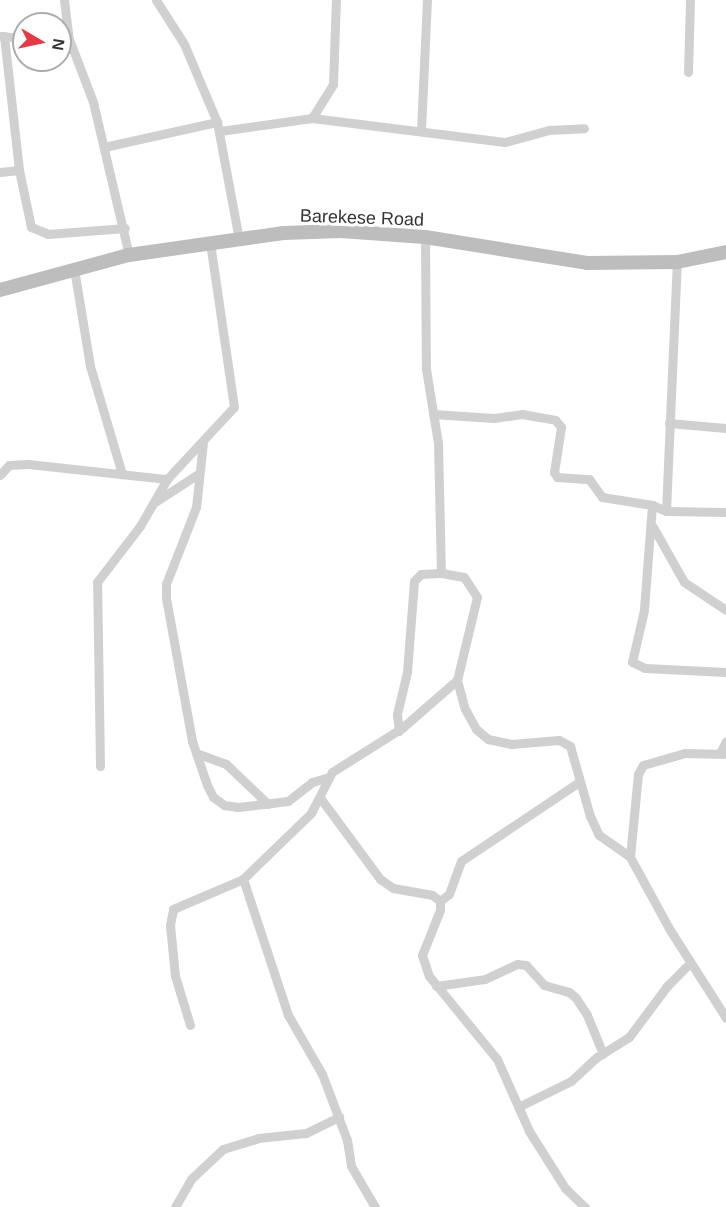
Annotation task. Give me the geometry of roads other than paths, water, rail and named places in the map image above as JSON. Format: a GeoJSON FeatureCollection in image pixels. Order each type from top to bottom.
{"type":"FeatureCollection","features":[{"type":"Feature","properties":{"kind":"main road","name":"Barekese Road"},"geometry":{"type":"LineString","coordinates":[[0,290],[74,268],[129,255],[239,238],[341,231],[425,237],[587,262],[677,262],[726,252]]}},
{"type":"Feature","properties":{"kind":"street"},"geometry":{"type":"LineString","coordinates":[[156,0],[184,44],[219,126],[239,238]]}},
{"type":"Feature","properties":{"kind":"street"},"geometry":{"type":"LineString","coordinates":[[312,118],[333,84],[336,0]]}},
{"type":"Feature","properties":{"kind":"street"},"geometry":{"type":"LineString","coordinates":[[421,131],[427,0]]}},
{"type":"Feature","properties":{"kind":"street"},"geometry":{"type":"LineString","coordinates":[[688,72],[690,0]]}},
{"type":"Feature","properties":{"kind":"street"},"geometry":{"type":"LineString","coordinates":[[2,36],[19,170],[28,215],[37,232],[125,228]]}},
{"type":"Feature","properties":{"kind":"street"},"geometry":{"type":"LineString","coordinates":[[72,58],[104,147],[125,228],[129,255]]}},
{"type":"Feature","properties":{"kind":"street"},"geometry":{"type":"LineString","coordinates":[[104,147],[219,126],[312,118],[516,141],[549,130],[584,128]]}},
{"type":"Feature","properties":{"kind":"street"},"geometry":{"type":"LineString","coordinates":[[0,172],[19,170]]}},
{"type":"Feature","properties":{"kind":"street"},"geometry":{"type":"LineString","coordinates":[[425,237],[426,369],[442,497],[441,573]]}},
{"type":"Feature","properties":{"kind":"street"},"geometry":{"type":"LineString","coordinates":[[99,766],[94,595],[103,572],[124,549],[155,502],[167,479],[234,407],[210,243]]}},
{"type":"Feature","properties":{"kind":"street"},"geometry":{"type":"LineString","coordinates":[[666,511],[677,262]]}},
{"type":"Feature","properties":{"kind":"street"},"geometry":{"type":"LineString","coordinates":[[74,268],[90,366],[122,474]]}},
{"type":"Feature","properties":{"kind":"street"},"geometry":{"type":"LineString","coordinates":[[433,414],[494,418],[522,414],[555,420],[561,427],[555,475],[592,480],[602,497],[652,505],[666,511],[726,512]]}},
{"type":"Feature","properties":{"kind":"street"},"geometry":{"type":"LineString","coordinates":[[669,423],[726,428]]}},
{"type":"Feature","properties":{"kind":"street"},"geometry":{"type":"LineString","coordinates":[[203,442],[196,507],[166,591],[168,620],[196,753],[213,796],[224,804],[268,804],[288,801],[312,782],[326,778],[354,756],[399,731],[458,680]]}},
{"type":"Feature","properties":{"kind":"street"},"geometry":{"type":"LineString","coordinates":[[0,476],[9,465],[28,464],[167,479]]}},
{"type":"Feature","properties":{"kind":"street"},"geometry":{"type":"LineString","coordinates":[[155,502],[198,474]]}},
{"type":"Feature","properties":{"kind":"street"},"geometry":{"type":"LineString","coordinates":[[652,505],[653,527],[644,610],[631,655],[632,662],[645,668],[726,672]]}},
{"type":"Feature","properties":{"kind":"street"},"geometry":{"type":"LineString","coordinates":[[653,527],[684,582],[726,610]]}},
{"type":"Feature","properties":{"kind":"street"},"geometry":{"type":"LineString","coordinates":[[399,731],[397,714],[407,672],[414,581],[421,574],[441,573],[464,577],[476,590],[458,680],[465,709],[481,735],[511,744],[565,741],[573,752],[579,782],[599,834],[630,857],[690,963],[726,1017]]}},
{"type":"Feature","properties":{"kind":"street"},"geometry":{"type":"LineString","coordinates":[[630,857],[638,774],[643,765],[685,753],[723,753],[726,741]]}},
{"type":"Feature","properties":{"kind":"street"},"geometry":{"type":"LineString","coordinates":[[196,753],[226,764],[268,804]]}},
{"type":"Feature","properties":{"kind":"street"},"geometry":{"type":"LineString","coordinates":[[190,1025],[175,976],[171,915],[182,904],[243,879],[321,799],[326,778]]}},
{"type":"Feature","properties":{"kind":"street"},"geometry":{"type":"LineString","coordinates":[[440,901],[449,894],[461,861],[579,782]]}},
{"type":"Feature","properties":{"kind":"street"},"geometry":{"type":"LineString","coordinates":[[321,799],[380,879],[393,888],[432,895],[440,901]]}},
{"type":"Feature","properties":{"kind":"street"},"geometry":{"type":"LineString","coordinates":[[243,879],[288,1016],[322,1074],[339,1117],[351,1166],[375,1207]]}},
{"type":"Feature","properties":{"kind":"street"},"geometry":{"type":"LineString","coordinates":[[440,901],[440,910],[422,955],[436,986],[497,1059],[518,1107],[565,1188],[585,1207]]}},
{"type":"Feature","properties":{"kind":"street"},"geometry":{"type":"LineString","coordinates":[[518,1107],[571,1081],[635,1030],[667,986],[690,963]]}},
{"type":"Feature","properties":{"kind":"street"},"geometry":{"type":"LineString","coordinates":[[436,986],[485,979],[517,964],[526,965],[544,985],[569,992],[576,998],[587,1015],[603,1054]]}},
{"type":"Feature","properties":{"kind":"street"},"geometry":{"type":"LineString","coordinates":[[175,1207],[191,1179],[223,1149],[258,1138],[306,1133],[339,1117]]}}]}
